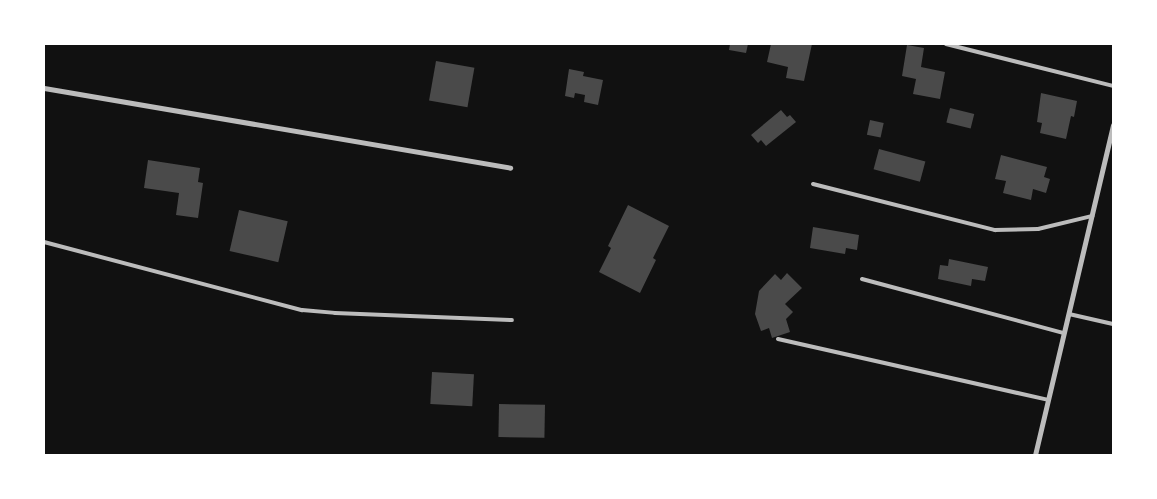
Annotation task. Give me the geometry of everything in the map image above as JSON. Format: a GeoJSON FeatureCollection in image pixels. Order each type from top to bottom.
{"type":"FeatureCollection","features":[{"type":"Feature","properties":{"kind":"street"},"geometry":{"type":"LineString","coordinates":[[44,88],[510,168]]}},
{"type":"Feature","properties":{"kind":"street"},"geometry":{"type":"LineString","coordinates":[[1035,455],[1113,128]]}},
{"type":"Feature","properties":{"kind":"lane"},"geometry":{"type":"LineString","coordinates":[[946,44],[1113,86]]}},
{"type":"Feature","properties":{"kind":"lane"},"geometry":{"type":"LineString","coordinates":[[813,184],[995,230],[1038,229],[1092,216]]}},
{"type":"Feature","properties":{"kind":"lane"},"geometry":{"type":"LineString","coordinates":[[44,242],[302,310],[512,320]]}},
{"type":"Feature","properties":{"kind":"lane"},"geometry":{"type":"LineString","coordinates":[[862,280],[1064,333]]}},
{"type":"Feature","properties":{"kind":"lane"},"geometry":{"type":"LineString","coordinates":[[1069,314],[1113,324]]}},
{"type":"Feature","properties":{"kind":"lane"},"geometry":{"type":"LineString","coordinates":[[778,339],[1048,400]]}},
{"type":"Feature","properties":{"kind":"building"},"geometry":{"type":"Polygon","coordinates":[[[730,44],[748,44],[746,53],[729,50],[730,44]]]}},
{"type":"Feature","properties":{"kind":"building"},"geometry":{"type":"Polygon","coordinates":[[[771,44],[812,44],[804,81],[786,78],[788,67],[767,62],[771,44]]]}},
{"type":"Feature","properties":{"kind":"building"},"geometry":{"type":"Polygon","coordinates":[[[907,45],[924,48],[921,67],[945,72],[940,99],[913,94],[916,79],[902,76],[907,45]]]}},
{"type":"Feature","properties":{"kind":"building"},"geometry":{"type":"Polygon","coordinates":[[[436,61],[474,68],[467,107],[429,100],[436,61]]]}},
{"type":"Feature","properties":{"kind":"building"},"geometry":{"type":"Polygon","coordinates":[[[569,69],[584,72],[583,76],[603,80],[598,105],[584,102],[585,95],[575,93],[574,98],[565,96],[569,69]]]}},
{"type":"Feature","properties":{"kind":"building"},"geometry":{"type":"Polygon","coordinates":[[[1041,93],[1077,101],[1074,117],[1071,116],[1066,139],[1040,133],[1042,123],[1037,122],[1041,93]]]}},
{"type":"Feature","properties":{"kind":"building"},"geometry":{"type":"Polygon","coordinates":[[[950,108],[974,114],[971,129],[946,123],[950,108]]]}},
{"type":"Feature","properties":{"kind":"building"},"geometry":{"type":"Polygon","coordinates":[[[781,110],[787,117],[790,115],[796,122],[766,146],[761,140],[758,143],[751,135],[781,110]]]}},
{"type":"Feature","properties":{"kind":"building"},"geometry":{"type":"Polygon","coordinates":[[[870,120],[884,123],[881,138],[867,135],[870,120]]]}},
{"type":"Feature","properties":{"kind":"building"},"geometry":{"type":"Polygon","coordinates":[[[879,149],[925,161],[920,182],[874,169],[879,149]]]}},
{"type":"Feature","properties":{"kind":"building"},"geometry":{"type":"Polygon","coordinates":[[[1001,155],[1047,167],[1044,177],[1050,179],[1046,193],[1033,189],[1031,200],[1003,193],[1006,181],[995,179],[1001,155]]]}},
{"type":"Feature","properties":{"kind":"building"},"geometry":{"type":"Polygon","coordinates":[[[148,160],[200,168],[198,182],[203,183],[198,218],[176,215],[179,193],[144,188],[148,160]]]}},
{"type":"Feature","properties":{"kind":"building"},"geometry":{"type":"Polygon","coordinates":[[[628,205],[669,226],[653,258],[656,260],[640,293],[599,272],[611,248],[608,246],[628,205]]]}},
{"type":"Feature","properties":{"kind":"building"},"geometry":{"type":"Polygon","coordinates":[[[239,210],[288,221],[278,262],[230,251],[239,210]]]}},
{"type":"Feature","properties":{"kind":"building"},"geometry":{"type":"Polygon","coordinates":[[[813,227],[859,235],[857,250],[846,248],[845,254],[810,248],[813,227]]]}},
{"type":"Feature","properties":{"kind":"building"},"geometry":{"type":"Polygon","coordinates":[[[949,259],[988,267],[985,281],[972,279],[971,286],[938,279],[940,265],[948,266],[949,259]]]}},
{"type":"Feature","properties":{"kind":"building"},"geometry":{"type":"Polygon","coordinates":[[[787,273],[802,288],[785,304],[793,312],[786,319],[790,332],[772,338],[769,328],[761,331],[755,314],[759,291],[775,274],[781,280],[787,273]]]}},
{"type":"Feature","properties":{"kind":"building"},"geometry":{"type":"Polygon","coordinates":[[[432,372],[474,374],[472,406],[430,404],[432,372]]]}},
{"type":"Feature","properties":{"kind":"building"},"geometry":{"type":"Polygon","coordinates":[[[499,404],[545,405],[544,438],[498,437],[499,404]]]}}]}
